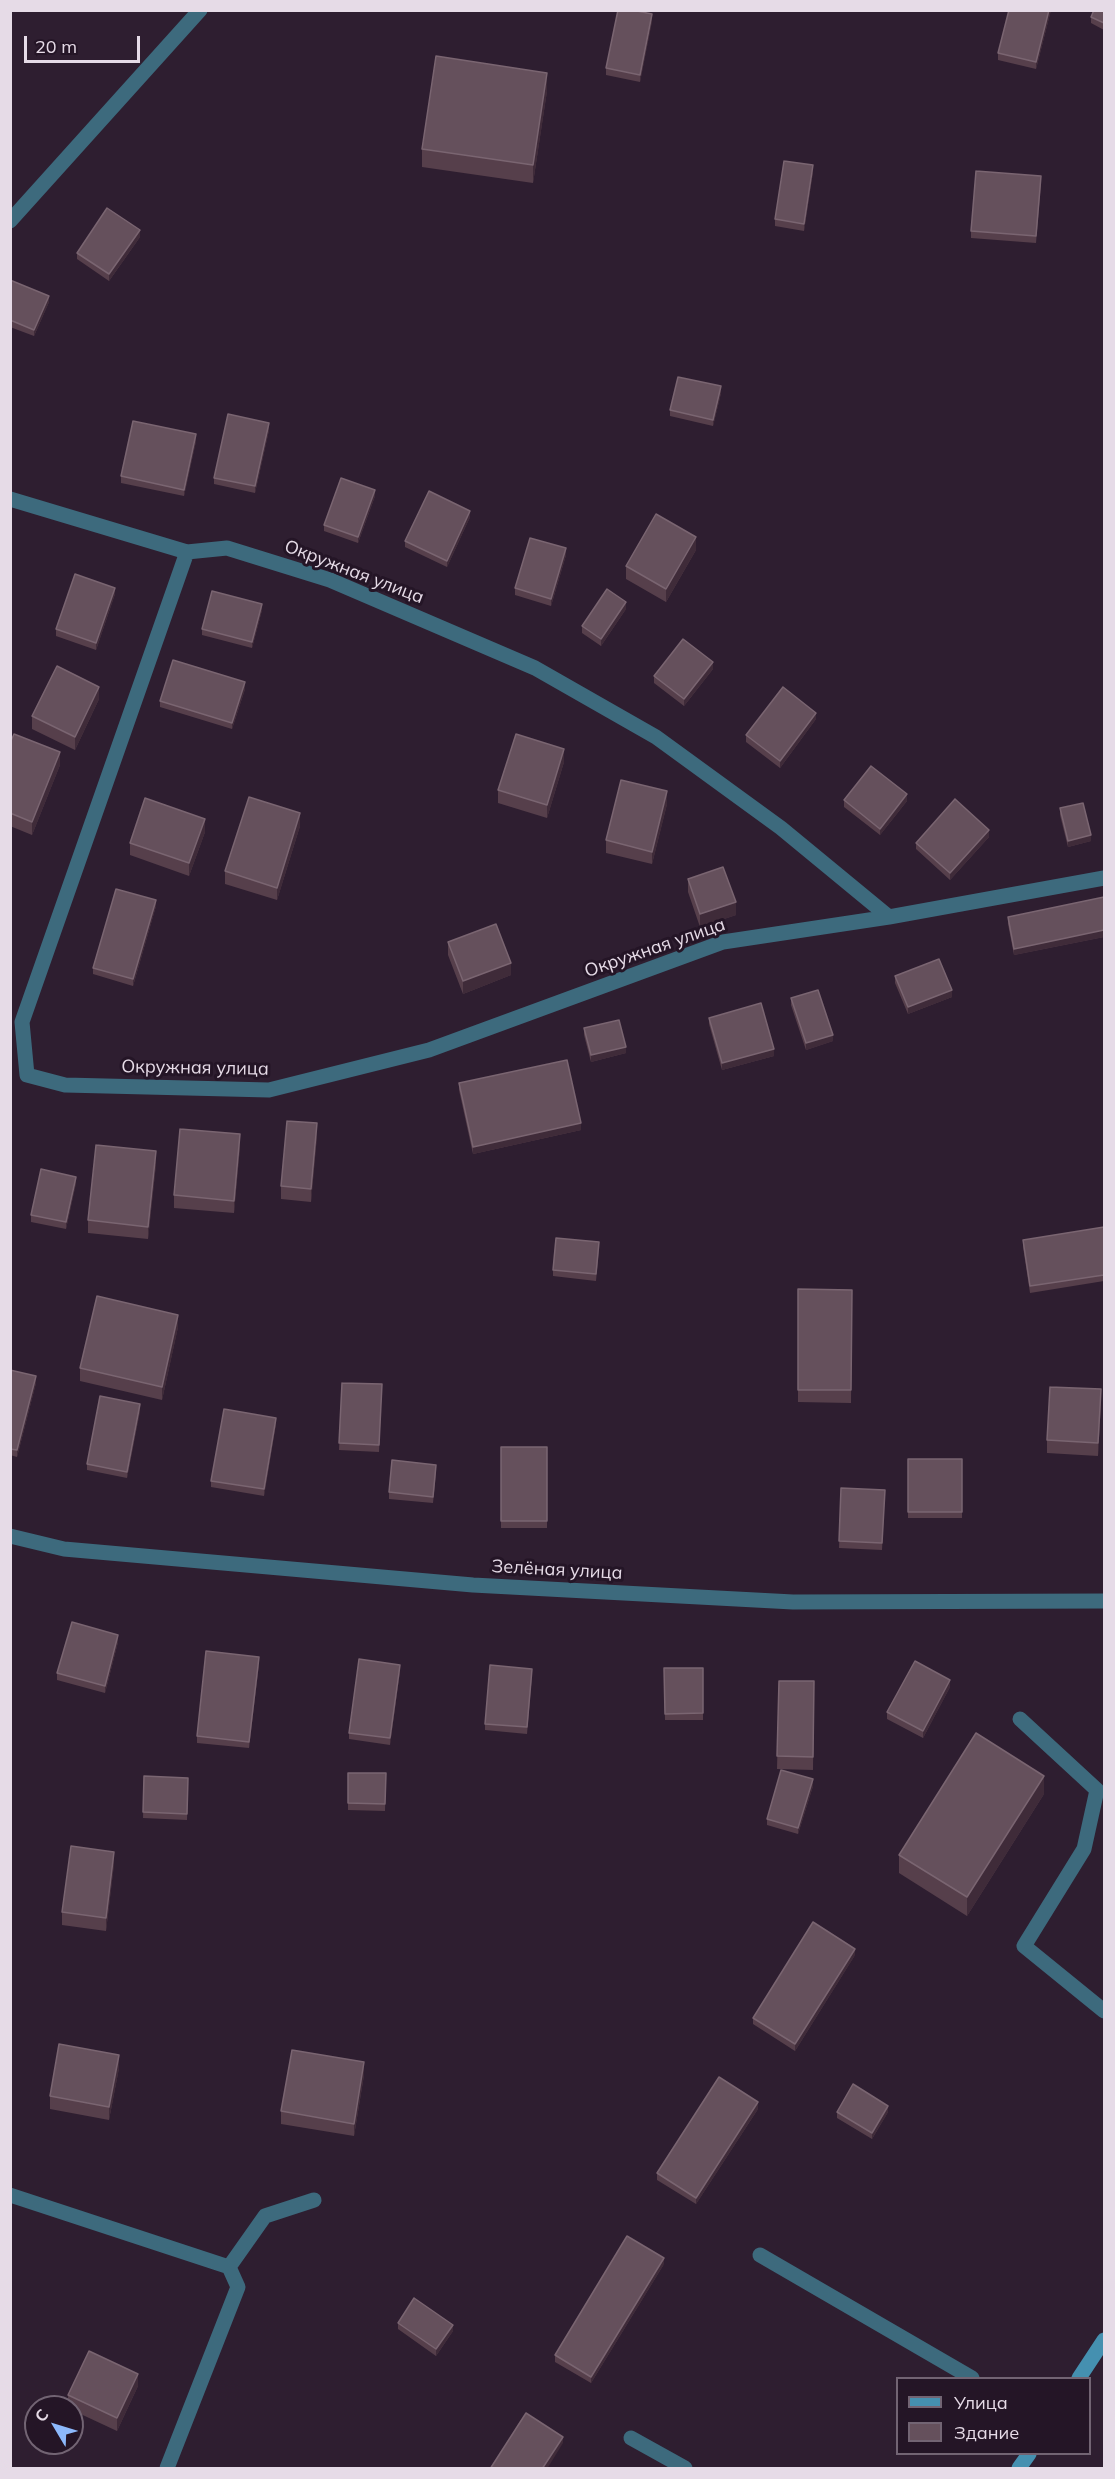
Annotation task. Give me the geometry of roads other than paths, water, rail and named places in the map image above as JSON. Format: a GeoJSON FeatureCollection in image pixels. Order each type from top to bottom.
{"type":"FeatureCollection","features":[{"type":"Feature","properties":{"kind":"main road"},"geometry":{"type":"LineString","coordinates":[[1080,2377],[1104,2340]]}},
{"type":"Feature","properties":{"kind":"main road"},"geometry":{"type":"LineString","coordinates":[[1019,2469],[1028,2455]]}},
{"type":"Feature","properties":{"kind":"street"},"geometry":{"type":"LineString","coordinates":[[10,221],[200,10]]}},
{"type":"Feature","properties":{"kind":"street","name":"Окружная улица"},"geometry":{"type":"LineString","coordinates":[[10,499],[187,552],[227,548],[330,580],[536,668],[656,737],[782,828],[889,917]]}},
{"type":"Feature","properties":{"kind":"street","name":"Окружная улица"},"geometry":{"type":"LineString","coordinates":[[187,552],[22,1022],[27,1075],[65,1085],[269,1090],[429,1050],[723,942],[889,917],[1104,878]]}},
{"type":"Feature","properties":{"kind":"street","name":"Зелёная улица"},"geometry":{"type":"LineString","coordinates":[[10,1536],[64,1550],[473,1585],[793,1602],[1104,1601]]}},
{"type":"Feature","properties":{"kind":"street"},"geometry":{"type":"LineString","coordinates":[[1020,1719],[1097,1790],[1084,1849],[1024,1946],[1104,2012]]}},
{"type":"Feature","properties":{"kind":"street"},"geometry":{"type":"LineString","coordinates":[[10,2195],[229,2266],[238,2287],[167,2469]]}},
{"type":"Feature","properties":{"kind":"street"},"geometry":{"type":"LineString","coordinates":[[229,2266],[265,2216],[315,2200]]}},
{"type":"Feature","properties":{"kind":"street"},"geometry":{"type":"LineString","coordinates":[[760,2254],[969,2377]]}},
{"type":"Feature","properties":{"kind":"street"},"geometry":{"type":"LineString","coordinates":[[631,2438],[685,2469]]}}]}
